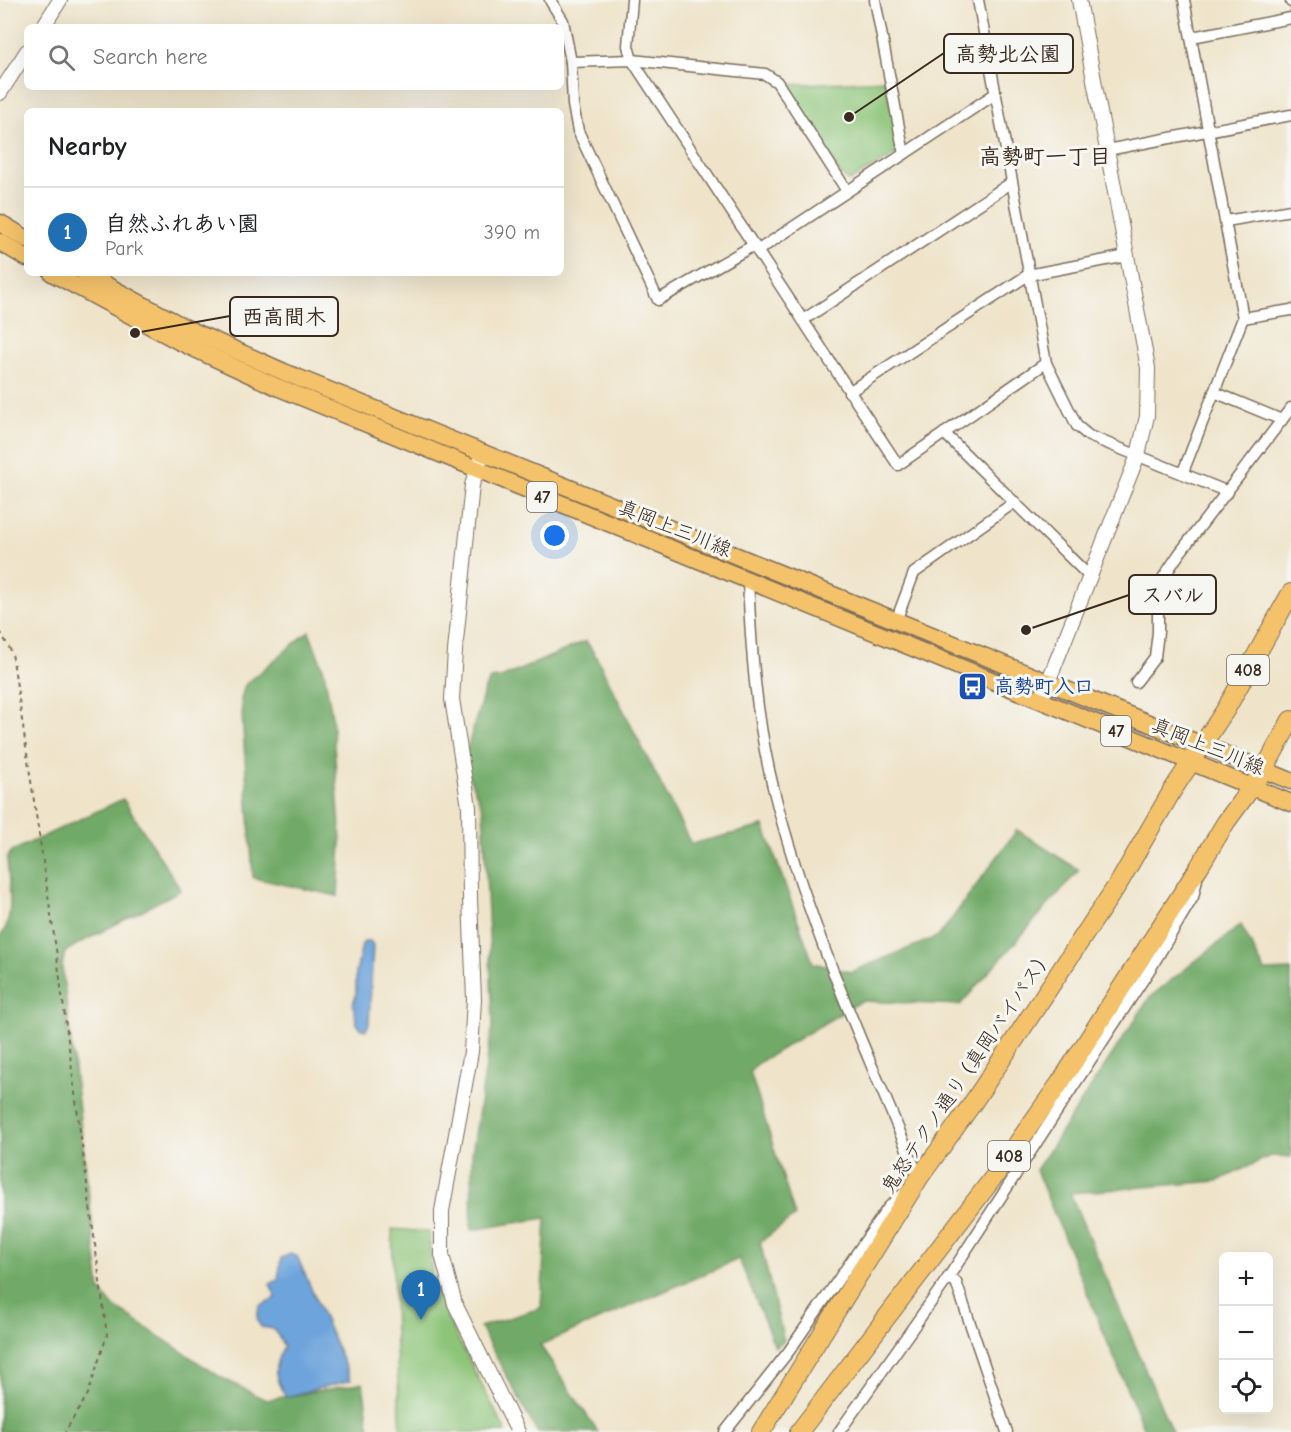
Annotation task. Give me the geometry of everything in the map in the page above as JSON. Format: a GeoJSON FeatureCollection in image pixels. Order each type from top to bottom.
{"type":"FeatureCollection","features":[{"type":"Feature","properties":{"kind":"highway","name":"408"},"geometry":{"type":"LineString","coordinates":[[1202,746],[1226,709],[1291,592]]}},
{"type":"Feature","properties":{"kind":"highway","name":"408"},"geometry":{"type":"LineString","coordinates":[[800,1432],[996,1174],[1062,1080],[1226,822],[1264,770],[1291,720]]}},
{"type":"Feature","properties":{"kind":"highway","name":"鬼怒テクノ通り (真岡バイパス)"},"geometry":{"type":"LineString","coordinates":[[761,1432],[919,1178],[970,1107],[1088,931],[1202,746]]}},
{"type":"Feature","properties":{"kind":"main road"},"geometry":{"type":"LineString","coordinates":[[0,223],[24,237]]}},
{"type":"Feature","properties":{"kind":"main road"},"geometry":{"type":"LineString","coordinates":[[0,242],[24,256]]}},
{"type":"Feature","properties":{"kind":"main road","name":"真岡上三川線"},"geometry":{"type":"LineString","coordinates":[[57,276],[201,352],[277,387],[1291,802]]}},
{"type":"Feature","properties":{"kind":"main road","name":"真岡上三川線"},"geometry":{"type":"LineString","coordinates":[[90,276],[186,328],[284,372],[1291,781]]}},
{"type":"Feature","properties":{"kind":"street"},"geometry":{"type":"LineString","coordinates":[[45,24],[60,0]]}},
{"type":"Feature","properties":{"kind":"street"},"geometry":{"type":"LineString","coordinates":[[550,0],[564,24]]}},
{"type":"Feature","properties":{"kind":"street"},"geometry":{"type":"LineString","coordinates":[[632,0],[628,46],[632,60],[898,465],[1046,363]]}},
{"type":"Feature","properties":{"kind":"street"},"geometry":{"type":"LineString","coordinates":[[875,0],[904,154]]}},
{"type":"Feature","properties":{"kind":"street"},"geometry":{"type":"LineString","coordinates":[[978,0],[1046,363],[1077,426],[1089,436],[1228,492]]}},
{"type":"Feature","properties":{"kind":"street"},"geometry":{"type":"LineString","coordinates":[[1041,700],[1138,455],[1147,416],[1148,368],[1079,0]]}},
{"type":"Feature","properties":{"kind":"street"},"geometry":{"type":"LineString","coordinates":[[1183,472],[1243,318],[1184,0]]}},
{"type":"Feature","properties":{"kind":"street"},"geometry":{"type":"LineString","coordinates":[[1192,37],[1291,18]]}},
{"type":"Feature","properties":{"kind":"street"},"geometry":{"type":"LineString","coordinates":[[564,26],[571,62],[573,105],[578,131],[658,300],[756,248],[848,191],[995,94]]}},
{"type":"Feature","properties":{"kind":"street"},"geometry":{"type":"LineString","coordinates":[[0,93],[24,56]]}},
{"type":"Feature","properties":{"kind":"street"},"geometry":{"type":"LineString","coordinates":[[571,62],[632,60],[765,74],[777,82],[848,191]]}},
{"type":"Feature","properties":{"kind":"street"},"geometry":{"type":"LineString","coordinates":[[1107,150],[1291,115]]}},
{"type":"Feature","properties":{"kind":"street"},"geometry":{"type":"LineString","coordinates":[[803,320],[1011,183]]}},
{"type":"Feature","properties":{"kind":"street"},"geometry":{"type":"LineString","coordinates":[[1226,221],[1291,210]]}},
{"type":"Feature","properties":{"kind":"street"},"geometry":{"type":"LineString","coordinates":[[849,392],[1028,275],[1127,256]]}},
{"type":"Feature","properties":{"kind":"street"},"geometry":{"type":"LineString","coordinates":[[1243,318],[1291,310]]}},
{"type":"Feature","properties":{"kind":"street"},"geometry":{"type":"LineString","coordinates":[[1214,392],[1282,420]]}},
{"type":"Feature","properties":{"kind":"street"},"geometry":{"type":"LineString","coordinates":[[1136,682],[1155,657],[1158,595],[1163,578],[1291,408]]}},
{"type":"Feature","properties":{"kind":"street"},"geometry":{"type":"LineString","coordinates":[[944,433],[1090,577]]}},
{"type":"Feature","properties":{"kind":"street"},"geometry":{"type":"LineString","coordinates":[[483,454],[471,496],[452,699],[469,807],[474,1000],[471,1052],[442,1211],[442,1255],[455,1304],[518,1432]]}},
{"type":"Feature","properties":{"kind":"street"},"geometry":{"type":"LineString","coordinates":[[896,621],[914,573],[1015,502]]}},
{"type":"Feature","properties":{"kind":"street"},"geometry":{"type":"LineString","coordinates":[[725,1432],[789,1351],[888,1208],[919,1178],[827,954],[792,856],[764,744],[752,656],[748,580]]}},
{"type":"Feature","properties":{"kind":"street"},"geometry":{"type":"LineString","coordinates":[[839,1432],[948,1278],[1152,966],[1193,897],[1199,867]]}},
{"type":"Feature","properties":{"kind":"street"},"geometry":{"type":"LineString","coordinates":[[948,1278],[956,1282],[1007,1432]]}},
{"type":"Feature","properties":{"kind":"path"},"geometry":{"type":"LineString","coordinates":[[0,631],[12,653],[56,949],[107,1335],[88,1394],[65,1432]]}},
{"type":"Feature","properties":{"kind":"green space"},"geometry":{"type":"Polygon","coordinates":[[[885,80],[900,149],[897,154],[849,181],[840,174],[786,85],[885,80]]]}},
{"type":"Feature","properties":{"kind":"green space"},"geometry":{"type":"Polygon","coordinates":[[[309,631],[324,671],[332,716],[341,842],[338,896],[253,878],[241,699],[245,685],[309,631]]]}},
{"type":"Feature","properties":{"kind":"green space"},"geometry":{"type":"Polygon","coordinates":[[[586,641],[597,658],[691,844],[764,826],[813,963],[851,972],[939,936],[1017,830],[1079,870],[960,1005],[861,1001],[758,1063],[750,1072],[795,1216],[760,1242],[784,1341],[775,1347],[739,1259],[540,1345],[598,1432],[537,1432],[480,1327],[541,1308],[546,1218],[471,1230],[472,1154],[493,1022],[483,809],[463,763],[485,688],[490,679],[501,678],[586,641]]]}},
{"type":"Feature","properties":{"kind":"green space"},"geometry":{"type":"Polygon","coordinates":[[[123,799],[181,890],[65,952],[62,966],[100,1290],[112,1305],[222,1378],[266,1400],[363,1383],[370,1432],[0,1432],[0,1124],[2,1124],[0,1122],[0,937],[5,929],[10,910],[7,858],[12,851],[123,799]]]}},
{"type":"Feature","properties":{"kind":"green space"},"geometry":{"type":"Polygon","coordinates":[[[1241,925],[1265,971],[1291,970],[1291,1157],[1270,1156],[1218,1181],[1070,1193],[1172,1432],[1145,1432],[1036,1170],[1150,997],[1241,925]]]}},
{"type":"Feature","properties":{"kind":"green space"},"geometry":{"type":"Polygon","coordinates":[[[392,1229],[429,1232],[432,1277],[442,1308],[506,1432],[401,1432],[392,1229]]]}},
{"type":"Feature","properties":{"kind":"water"},"geometry":{"type":"Polygon","coordinates":[[[370,941],[373,945],[369,1024],[366,1030],[361,1029],[357,1024],[353,1005],[356,993],[356,973],[362,944],[370,941]]]}},
{"type":"Feature","properties":{"kind":"water"},"geometry":{"type":"Polygon","coordinates":[[[290,1254],[297,1256],[351,1380],[286,1397],[276,1377],[277,1360],[284,1346],[274,1329],[261,1327],[257,1320],[259,1306],[276,1298],[270,1284],[278,1280],[281,1258],[290,1254]]]}},
{"type":"Feature","properties":{"kind":"place","name":"高勢北公園"},"geometry":{"type":"Point","coordinates":[849,117]}},
{"type":"Feature","properties":{"kind":"place","name":"西高間木"},"geometry":{"type":"Point","coordinates":[135,333]}},
{"type":"Feature","properties":{"kind":"place","name":"スバル"},"geometry":{"type":"Point","coordinates":[1026,630]}},
{"type":"Feature","properties":{"kind":"place","name":"高勢町入口"},"geometry":{"type":"Point","coordinates":[973,686]}},
{"type":"Feature","properties":{"kind":"place","name":"自然ふれあい園"},"geometry":{"type":"Point","coordinates":[421,1320]}},
{"type":"Feature","properties":{"kind":"district","name":"高勢町一丁目"},"geometry":{"type":"Point","coordinates":[1045,156]}}]}
